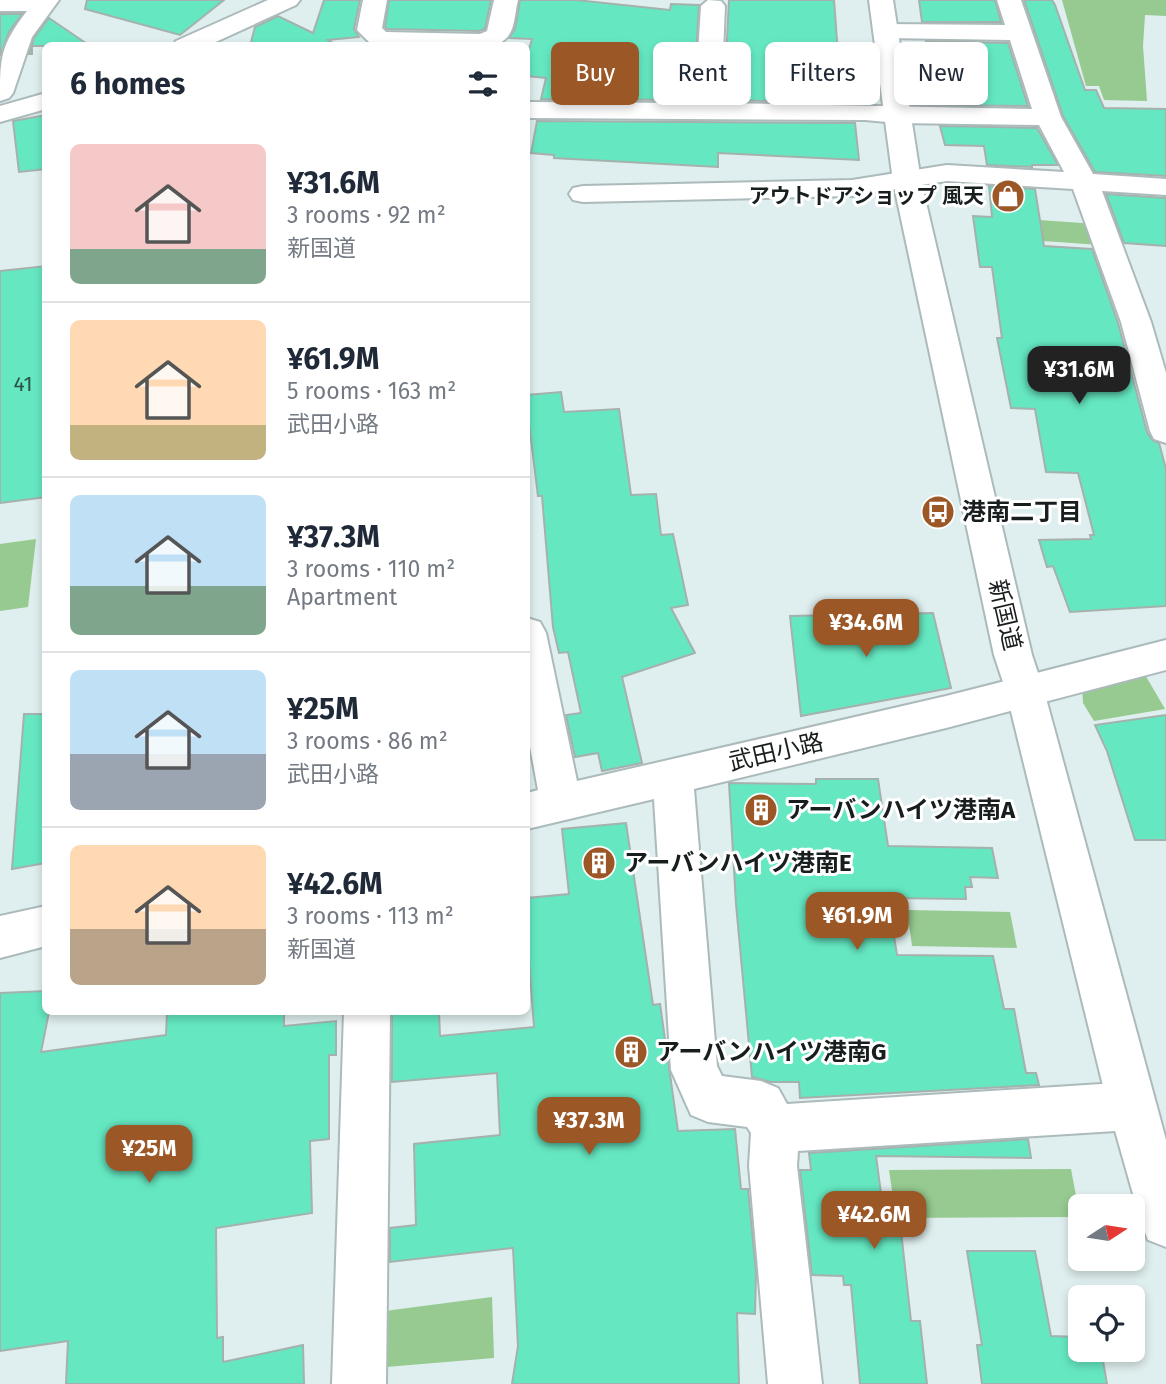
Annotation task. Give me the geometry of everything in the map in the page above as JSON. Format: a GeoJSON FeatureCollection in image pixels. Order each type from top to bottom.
{"type":"FeatureCollection","features":[{"type":"Feature","properties":{"kind":"street"},"geometry":{"type":"LineString","coordinates":[[194,42],[288,0]]}},
{"type":"Feature","properties":{"kind":"street"},"geometry":{"type":"LineString","coordinates":[[375,0],[369,30],[380,39],[483,41],[498,35],[506,0]]}},
{"type":"Feature","properties":{"kind":"street"},"geometry":{"type":"LineString","coordinates":[[1009,0],[1048,117],[1084,182],[1136,322],[1166,431]]}},
{"type":"Feature","properties":{"kind":"street"},"geometry":{"type":"LineString","coordinates":[[0,4],[45,2]]}},
{"type":"Feature","properties":{"kind":"street"},"geometry":{"type":"LineString","coordinates":[[0,93],[20,36],[45,2]]}},
{"type":"Feature","properties":{"kind":"street"},"geometry":{"type":"LineString","coordinates":[[708,111],[713,6]]}},
{"type":"Feature","properties":{"kind":"street"},"geometry":{"type":"LineString","coordinates":[[883,15],[1021,33]]}},
{"type":"Feature","properties":{"kind":"street","name":"新国道"},"geometry":{"type":"LineString","coordinates":[[883,15],[907,181],[1004,616],[1132,1106],[1166,1222]]}},
{"type":"Feature","properties":{"kind":"street"},"geometry":{"type":"LineString","coordinates":[[0,114],[42,103]]}},
{"type":"Feature","properties":{"kind":"street"},"geometry":{"type":"LineString","coordinates":[[530,110],[865,112],[897,115],[1048,117]]}},
{"type":"Feature","properties":{"kind":"street"},"geometry":{"type":"LineString","coordinates":[[583,194],[852,188],[947,173],[1166,187]]}},
{"type":"Feature","properties":{"kind":"street","name":"武田小路"},"geometry":{"type":"LineString","coordinates":[[544,807],[1166,655]]}},
{"type":"Feature","properties":{"kind":"street"},"geometry":{"type":"LineString","coordinates":[[530,664],[544,807]]}},
{"type":"Feature","properties":{"kind":"street"},"geometry":{"type":"LineString","coordinates":[[673,777],[694,1070],[708,1098],[761,1105],[775,1129],[773,1166],[795,1384]]}},
{"type":"Feature","properties":{"kind":"street"},"geometry":{"type":"LineString","coordinates":[[0,937],[42,927]]}},
{"type":"Feature","properties":{"kind":"street"},"geometry":{"type":"LineString","coordinates":[[359,1384],[367,1015]]}},
{"type":"Feature","properties":{"kind":"street"},"geometry":{"type":"LineString","coordinates":[[775,1129],[1132,1106]]}},
{"type":"Feature","properties":{"kind":"green space"},"geometry":{"type":"Polygon","coordinates":[[[1062,0],[1166,0],[1166,16],[1145,15],[1143,46],[1147,101],[1104,100],[1099,86],[1086,86],[1062,0]]]}},
{"type":"Feature","properties":{"kind":"green space"},"geometry":{"type":"Polygon","coordinates":[[[1039,220],[1096,224],[1100,245],[1043,241],[1039,220]]]}},
{"type":"Feature","properties":{"kind":"green space"},"geometry":{"type":"Polygon","coordinates":[[[36,539],[28,607],[0,611],[0,544],[36,539]]]}},
{"type":"Feature","properties":{"kind":"green space"},"geometry":{"type":"Polygon","coordinates":[[[1144,673],[1165,709],[1094,721],[1083,703],[1082,686],[1144,673]]]}},
{"type":"Feature","properties":{"kind":"green space"},"geometry":{"type":"Polygon","coordinates":[[[907,910],[1010,912],[1017,948],[912,946],[907,910]]]}},
{"type":"Feature","properties":{"kind":"green space"},"geometry":{"type":"Polygon","coordinates":[[[1071,1169],[1076,1194],[1068,1194],[1068,1217],[896,1218],[889,1170],[1071,1169]]]}},
{"type":"Feature","properties":{"kind":"green space"},"geometry":{"type":"Polygon","coordinates":[[[492,1297],[494,1358],[386,1367],[385,1311],[492,1297]]]}},
{"type":"Feature","properties":{"kind":"building"},"geometry":{"type":"Polygon","coordinates":[[[87,0],[224,0],[180,35],[85,9],[87,0]]]}},
{"type":"Feature","properties":{"kind":"building"},"geometry":{"type":"Polygon","coordinates":[[[324,0],[360,0],[354,29],[359,37],[328,40],[331,42],[251,42],[255,27],[278,16],[313,33],[324,0]]]}},
{"type":"Feature","properties":{"kind":"building"},"geometry":{"type":"Polygon","coordinates":[[[389,0],[491,0],[485,29],[479,31],[387,29],[385,27],[389,0]]]}},
{"type":"Feature","properties":{"kind":"building"},"geometry":{"type":"Polygon","coordinates":[[[520,0],[576,0],[670,10],[671,4],[699,5],[697,42],[653,42],[653,100],[639,100],[639,42],[551,42],[551,99],[541,99],[546,78],[530,76],[532,39],[509,38],[515,29],[520,0]]]}},
{"type":"Feature","properties":{"kind":"building"},"geometry":{"type":"Polygon","coordinates":[[[729,0],[834,0],[837,42],[765,42],[765,101],[751,101],[751,42],[727,42],[729,0]]]}},
{"type":"Feature","properties":{"kind":"building"},"geometry":{"type":"Polygon","coordinates":[[[919,0],[995,0],[1001,22],[922,22],[919,0]]]}},
{"type":"Feature","properties":{"kind":"building"},"geometry":{"type":"Polygon","coordinates":[[[1024,0],[1052,0],[1085,90],[1096,90],[1104,108],[1166,109],[1166,176],[1095,172],[1063,116],[1024,0]]]}},
{"type":"Feature","properties":{"kind":"building"},"geometry":{"type":"Polygon","coordinates":[[[0,14],[22,14],[9,32],[0,56],[0,14]]]}},
{"type":"Feature","properties":{"kind":"building"},"geometry":{"type":"Polygon","coordinates":[[[49,18],[84,42],[42,42],[42,46],[32,46],[32,54],[29,54],[34,38],[49,18]]]}},
{"type":"Feature","properties":{"kind":"building"},"geometry":{"type":"Polygon","coordinates":[[[988,43],[1008,43],[1028,106],[936,105],[988,105],[988,43]]]}},
{"type":"Feature","properties":{"kind":"building"},"geometry":{"type":"Polygon","coordinates":[[[42,116],[42,169],[19,172],[13,121],[42,116]]]}},
{"type":"Feature","properties":{"kind":"building"},"geometry":{"type":"Polygon","coordinates":[[[537,121],[855,123],[859,160],[718,153],[718,167],[554,158],[554,155],[531,153],[537,121]]]}},
{"type":"Feature","properties":{"kind":"building"},"geometry":{"type":"Polygon","coordinates":[[[940,126],[1037,128],[1058,165],[987,165],[984,146],[945,145],[940,126]]]}},
{"type":"Feature","properties":{"kind":"building"},"geometry":{"type":"Polygon","coordinates":[[[989,186],[1035,189],[1044,246],[1092,249],[1118,323],[1147,432],[1152,440],[1159,443],[1166,469],[1166,606],[1070,612],[1053,566],[1047,567],[1039,540],[1091,539],[1090,535],[1094,535],[1078,473],[1046,472],[1035,409],[1011,408],[997,338],[1002,338],[992,267],[980,267],[973,216],[992,217],[989,186]]]}},
{"type":"Feature","properties":{"kind":"building"},"geometry":{"type":"Polygon","coordinates":[[[1106,194],[1166,198],[1166,246],[1124,243],[1106,194]]]}},
{"type":"Feature","properties":{"kind":"building"},"geometry":{"type":"Polygon","coordinates":[[[42,266],[42,498],[0,503],[0,271],[42,266]]]}},
{"type":"Feature","properties":{"kind":"building"},"geometry":{"type":"Polygon","coordinates":[[[561,392],[564,412],[619,409],[631,495],[656,494],[661,535],[673,534],[688,605],[671,608],[695,653],[622,677],[642,763],[602,771],[598,753],[575,757],[566,715],[581,713],[568,652],[559,653],[553,627],[542,496],[538,496],[530,432],[530,395],[561,392]]]}},
{"type":"Feature","properties":{"kind":"building"},"geometry":{"type":"Polygon","coordinates":[[[933,613],[951,688],[801,716],[790,616],[933,613]]]}},
{"type":"Feature","properties":{"kind":"building"},"geometry":{"type":"Polygon","coordinates":[[[24,714],[42,714],[42,864],[12,869],[24,714]]]}},
{"type":"Feature","properties":{"kind":"building"},"geometry":{"type":"Polygon","coordinates":[[[1166,715],[1166,840],[1135,840],[1107,751],[1095,725],[1166,715]]]}},
{"type":"Feature","properties":{"kind":"building"},"geometry":{"type":"Polygon","coordinates":[[[816,779],[878,779],[888,846],[992,848],[998,878],[970,877],[972,887],[965,887],[966,899],[888,898],[897,955],[993,956],[1004,1009],[1014,1009],[1026,1073],[1036,1073],[1039,1085],[800,1098],[799,1082],[771,1082],[752,1077],[736,904],[729,783],[816,784],[816,779]]]}},
{"type":"Feature","properties":{"kind":"building"},"geometry":{"type":"Polygon","coordinates":[[[626,823],[653,1005],[660,1004],[678,1131],[735,1129],[741,1189],[748,1189],[756,1272],[755,1314],[737,1313],[739,1384],[512,1384],[518,1346],[513,1248],[390,1262],[390,1228],[416,1225],[414,1144],[500,1135],[497,1073],[392,1082],[392,1015],[439,1015],[440,1036],[534,1027],[530,974],[530,898],[569,894],[562,829],[626,823]]]}},
{"type":"Feature","properties":{"kind":"building"},"geometry":{"type":"Polygon","coordinates":[[[42,991],[42,1015],[48,1015],[41,1052],[166,1035],[167,1015],[284,1015],[284,1026],[336,1021],[336,1055],[329,1055],[329,1139],[310,1141],[312,1213],[216,1228],[217,1338],[223,1337],[223,1362],[303,1345],[304,1384],[66,1384],[68,1341],[0,1351],[0,993],[42,991]]]}},
{"type":"Feature","properties":{"kind":"building"},"geometry":{"type":"Polygon","coordinates":[[[1028,1139],[1031,1158],[876,1156],[886,1231],[901,1231],[911,1321],[920,1321],[927,1384],[860,1384],[851,1285],[844,1285],[843,1276],[812,1275],[800,1170],[811,1170],[809,1153],[1028,1139]]]}},
{"type":"Feature","properties":{"kind":"building"},"geometry":{"type":"Polygon","coordinates":[[[967,1251],[1035,1251],[1051,1336],[1068,1337],[1068,1362],[1103,1362],[1107,1384],[982,1384],[977,1345],[982,1345],[967,1251]]]}},
{"type":"Feature","properties":{"kind":"place","name":"アウトドアショップ 風天"},"geometry":{"type":"Point","coordinates":[1008,196]}},
{"type":"Feature","properties":{"kind":"place","name":"港南二丁目"},"geometry":{"type":"Point","coordinates":[938,512]}},
{"type":"Feature","properties":{"kind":"place","name":"アーバンハイツ港南A"},"geometry":{"type":"Point","coordinates":[761,810]}},
{"type":"Feature","properties":{"kind":"place","name":"アーバンハイツ港南E"},"geometry":{"type":"Point","coordinates":[599,863]}},
{"type":"Feature","properties":{"kind":"place","name":"アーバンハイツ港南G"},"geometry":{"type":"Point","coordinates":[631,1052]}}]}
